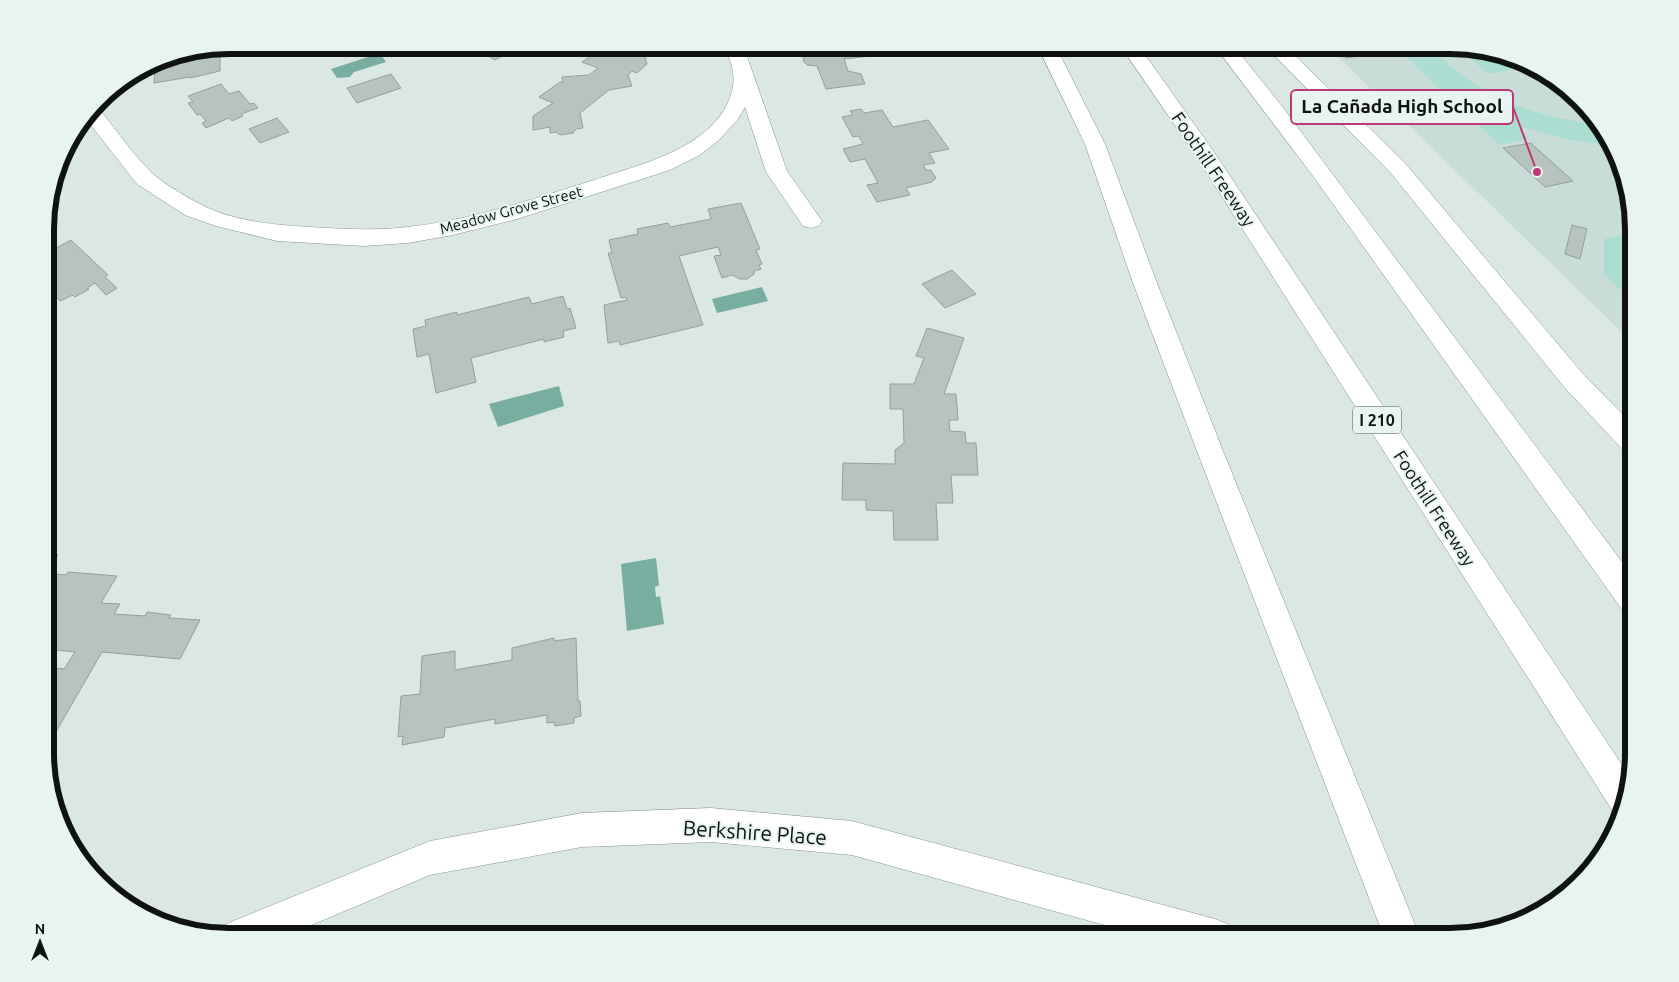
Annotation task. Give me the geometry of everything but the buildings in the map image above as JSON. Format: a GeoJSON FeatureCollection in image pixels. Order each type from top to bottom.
{"type":"FeatureCollection","features":[{"type":"Feature","properties":{"kind":"main road"},"geometry":{"type":"LineString","coordinates":[[737,54],[778,172],[811,221]]}},
{"type":"Feature","properties":{"kind":"main road"},"geometry":{"type":"LineString","coordinates":[[1050,54],[1095,144],[1174,358],[1398,928]]}},
{"type":"Feature","properties":{"kind":"main road","name":"Foothill Freeway"},"geometry":{"type":"LineString","coordinates":[[1135,54],[1207,157],[1621,793]]}},
{"type":"Feature","properties":{"kind":"main road"},"geometry":{"type":"LineString","coordinates":[[1231,54],[1256,84],[1330,183],[1526,457],[1625,590]]}},
{"type":"Feature","properties":{"kind":"main road"},"geometry":{"type":"LineString","coordinates":[[1282,54],[1397,167],[1574,381],[1625,435]]}},
{"type":"Feature","properties":{"kind":"main road","name":"Meadow Grove Street"},"geometry":{"type":"LineString","coordinates":[[94,116],[145,179],[193,210],[224,221],[277,233],[364,238],[408,235],[453,228],[509,214],[662,166],[693,150],[712,136],[731,115],[739,100],[745,77]]}},
{"type":"Feature","properties":{"kind":"main road","name":"Berkshire Place"},"geometry":{"type":"LineString","coordinates":[[261,928],[430,858],[582,830],[711,825],[852,838],[1182,928]]}},
{"type":"Feature","properties":{"kind":"shaded area"},"geometry":{"type":"Polygon","coordinates":[[[377,54],[381,54],[386,62],[354,72],[350,77],[337,78],[331,69],[377,54]]]}},
{"type":"Feature","properties":{"kind":"shaded area"},"geometry":{"type":"Polygon","coordinates":[[[874,54],[894,54],[888,57],[874,54]]]}},
{"type":"Feature","properties":{"kind":"shaded area"},"geometry":{"type":"Polygon","coordinates":[[[1335,54],[1473,55],[1517,67],[1538,77],[1566,97],[1596,131],[1616,172],[1622,195],[1625,217],[1625,335],[1335,54]]]}},
{"type":"Feature","properties":{"kind":"shaded area"},"geometry":{"type":"Polygon","coordinates":[[[1403,54],[1437,54],[1451,67],[1481,88],[1513,104],[1547,115],[1590,123],[1603,144],[1566,139],[1517,126],[1530,139],[1499,145],[1403,54]]]}},
{"type":"Feature","properties":{"kind":"shaded area"},"geometry":{"type":"Polygon","coordinates":[[[1467,55],[1496,60],[1520,68],[1488,74],[1467,55]]]}},
{"type":"Feature","properties":{"kind":"shaded area"},"geometry":{"type":"Polygon","coordinates":[[[1625,234],[1625,294],[1604,274],[1604,239],[1625,234]]]}},
{"type":"Feature","properties":{"kind":"shaded area"},"geometry":{"type":"Polygon","coordinates":[[[762,287],[768,301],[717,313],[712,299],[762,287]]]}},
{"type":"Feature","properties":{"kind":"shaded area"},"geometry":{"type":"Polygon","coordinates":[[[559,386],[564,406],[498,427],[489,404],[559,386]]]}},
{"type":"Feature","properties":{"kind":"shaded area"},"geometry":{"type":"Polygon","coordinates":[[[656,558],[659,585],[655,587],[656,597],[660,596],[664,624],[627,631],[621,564],[656,558]]]}},
{"type":"Feature","properties":{"kind":"place","name":"La Cañada High School"},"geometry":{"type":"Point","coordinates":[1537,172]}}]}
